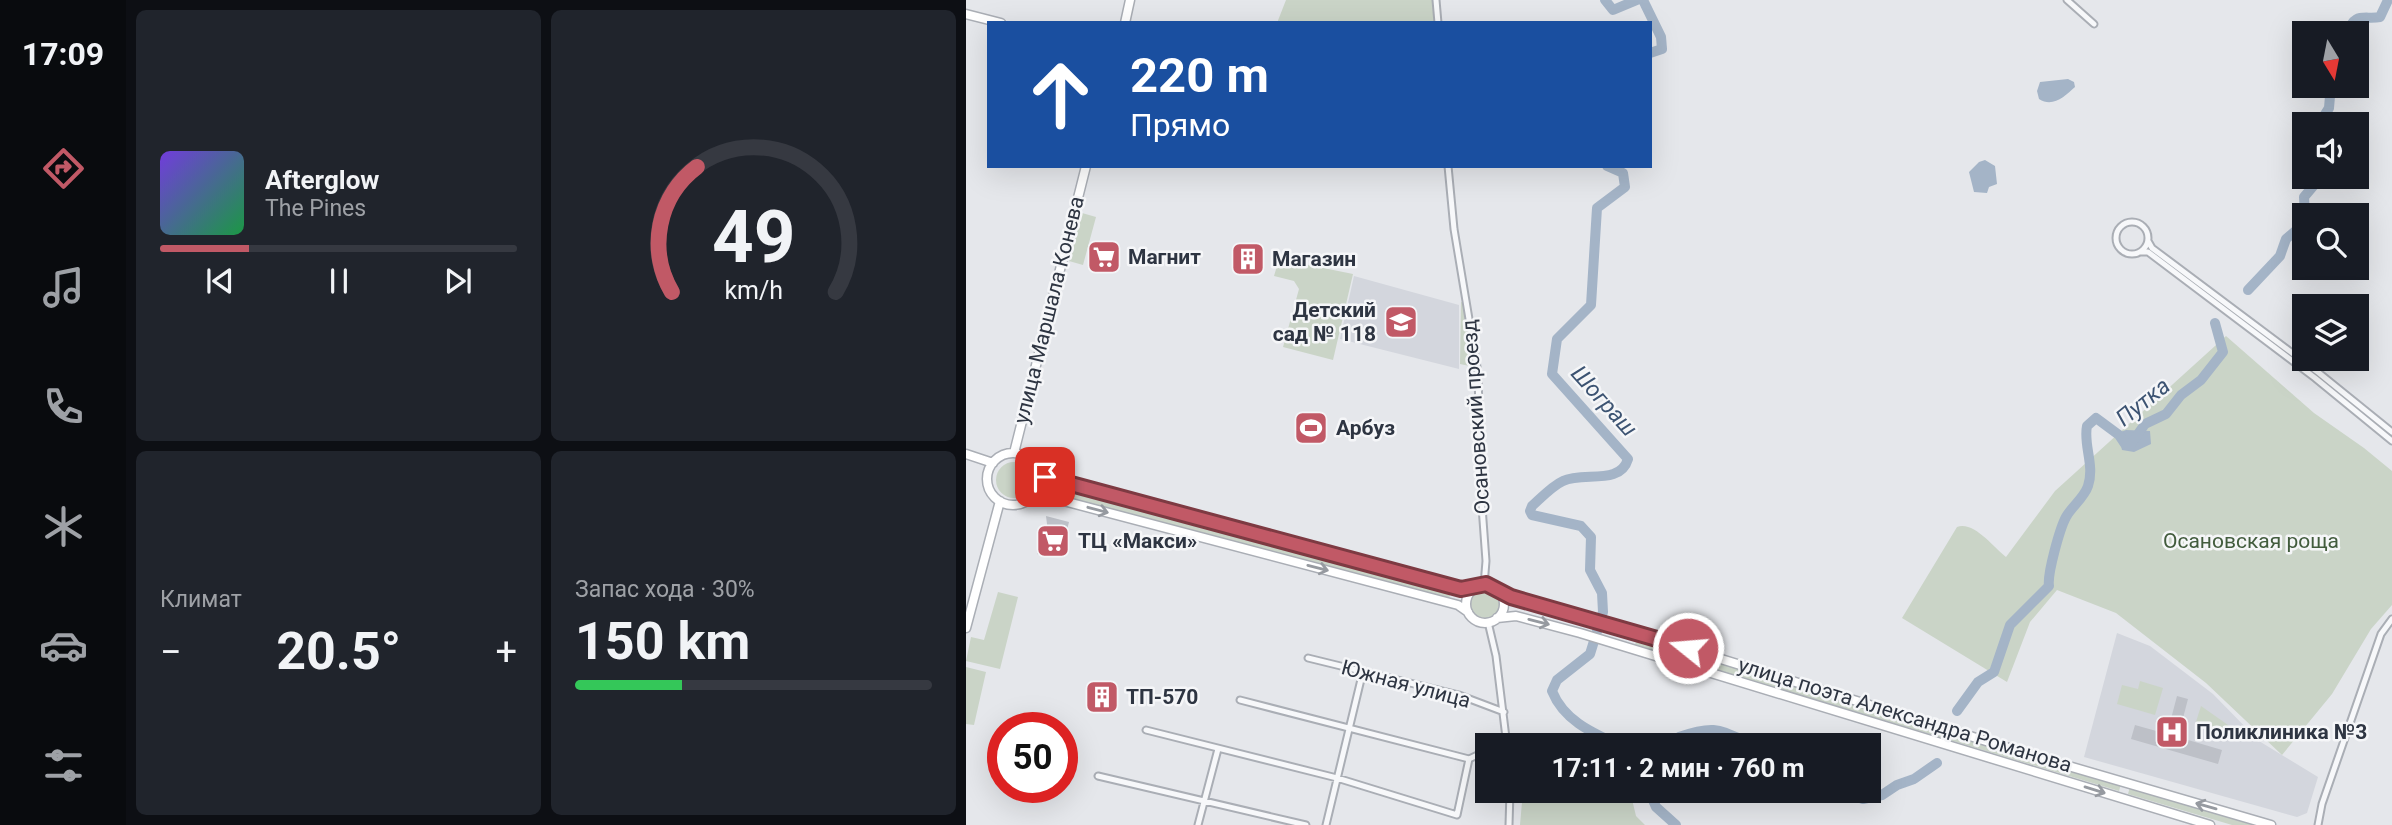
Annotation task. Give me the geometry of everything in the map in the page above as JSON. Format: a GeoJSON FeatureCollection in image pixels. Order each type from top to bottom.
{"type":"FeatureCollection","features":[{"type":"Feature","properties":{"kind":"main road"},"geometry":{"type":"LineString","coordinates":[[1125,21],[1130,0]]}},
{"type":"Feature","properties":{"kind":"main road"},"geometry":{"type":"LineString","coordinates":[[966,14],[993,21]]}},
{"type":"Feature","properties":{"kind":"main road","name":"улица Маршала Конева"},"geometry":{"type":"LineString","coordinates":[[1014,453],[1085,168]]}},
{"type":"Feature","properties":{"kind":"main road"},"geometry":{"type":"LineString","coordinates":[[1032,496],[1037,489],[1039,474],[1030,459],[1014,453],[1004,455],[993,463],[988,472],[988,483],[992,493],[1000,501],[1016,504],[1032,496],[1041,495],[1458,605],[1477,621],[1488,622],[1497,618],[1504,603],[1499,591],[1480,586],[1461,589],[1039,474]]}},
{"type":"Feature","properties":{"kind":"main road"},"geometry":{"type":"LineString","coordinates":[[966,454],[993,463]]}},
{"type":"Feature","properties":{"kind":"main road"},"geometry":{"type":"LineString","coordinates":[[966,628],[1000,501]]}},
{"type":"Feature","properties":{"kind":"main road"},"geometry":{"type":"LineString","coordinates":[[1468,612],[1466,599],[1480,586]]}},
{"type":"Feature","properties":{"kind":"main road","name":"улица поэта Александра Романова"},"geometry":{"type":"LineString","coordinates":[[1499,591],[2040,758],[2271,825]]}},
{"type":"Feature","properties":{"kind":"main road","name":"улица поэта Александра Романова"},"geometry":{"type":"LineString","coordinates":[[1497,618],[1516,616],[1632,648],[2210,825]]}},
{"type":"Feature","properties":{"kind":"street"},"geometry":{"type":"LineString","coordinates":[[1436,0],[1438,21]]}},
{"type":"Feature","properties":{"kind":"street"},"geometry":{"type":"LineString","coordinates":[[2067,0],[2094,24]]}},
{"type":"Feature","properties":{"kind":"street","name":"Осановский проезд"},"geometry":{"type":"LineString","coordinates":[[1448,168],[1454,229],[1478,373],[1481,493],[1486,561],[1480,586]]}},
{"type":"Feature","properties":{"kind":"street"},"geometry":{"type":"LineString","coordinates":[[2392,432],[2319,373],[2152,248],[2147,232],[2138,223],[2129,223],[2120,228],[2117,237],[2120,248],[2131,254],[2148,252],[2392,440]]}},
{"type":"Feature","properties":{"kind":"street"},"geometry":{"type":"LineString","coordinates":[[2141,251],[2148,241]]}},
{"type":"Feature","properties":{"kind":"street"},"geometry":{"type":"LineString","coordinates":[[2318,825],[2322,804],[2379,640],[2392,619]]}},
{"type":"Feature","properties":{"kind":"street"},"geometry":{"type":"LineString","coordinates":[[1488,622],[1506,733]]}},
{"type":"Feature","properties":{"kind":"street","name":"Южная улица"},"geometry":{"type":"LineString","coordinates":[[1308,658],[1459,695],[1503,712]]}},
{"type":"Feature","properties":{"kind":"street"},"geometry":{"type":"LineString","coordinates":[[1326,825],[1363,671]]}},
{"type":"Feature","properties":{"kind":"street"},"geometry":{"type":"LineString","coordinates":[[1240,700],[1469,759],[1475,756]]}},
{"type":"Feature","properties":{"kind":"street"},"geometry":{"type":"LineString","coordinates":[[1146,730],[1337,778],[1457,815],[1469,759]]}},
{"type":"Feature","properties":{"kind":"street"},"geometry":{"type":"LineString","coordinates":[[1198,825],[1218,749]]}},
{"type":"Feature","properties":{"kind":"street"},"geometry":{"type":"LineString","coordinates":[[1098,776],[1306,825]]}},
{"type":"Feature","properties":{"kind":"street"},"geometry":{"type":"LineString","coordinates":[[1509,825],[1510,803]]}},
{"type":"Feature","properties":{"kind":"shaded area","name":"Детский сад № 118"},"geometry":{"type":"Polygon","coordinates":[[[1354,276],[1459,305],[1459,369],[1340,339],[1354,276]]]}},
{"type":"Feature","properties":{"kind":"shaded area","name":"Поликлиника №3"},"geometry":{"type":"Polygon","coordinates":[[[2117,633],[2150,646],[2213,694],[2259,741],[2318,777],[2307,813],[2297,817],[2084,757],[2117,633]]]}},
{"type":"Feature","properties":{"kind":"green space"},"geometry":{"type":"Polygon","coordinates":[[[1286,0],[1432,0],[1434,21],[1278,21],[1286,0]]]}},
{"type":"Feature","properties":{"kind":"green space"},"geometry":{"type":"Polygon","coordinates":[[[1082,213],[1096,217],[1083,265],[1069,261],[1082,213]]]}},
{"type":"Feature","properties":{"kind":"green space"},"geometry":{"type":"Polygon","coordinates":[[[1279,259],[1353,274],[1333,360],[1283,347],[1299,289],[1294,281],[1274,276],[1279,259]]]}},
{"type":"Feature","properties":{"kind":"green space"},"geometry":{"type":"Polygon","coordinates":[[[1461,302],[1465,303],[1474,367],[1460,364],[1461,302]]]}},
{"type":"Feature","properties":{"kind":"green space","name":"Осановская роща"},"geometry":{"type":"Polygon","coordinates":[[[2226,336],[2314,413],[2392,471],[2392,605],[2371,629],[2332,694],[2282,755],[2206,683],[2116,613],[2057,590],[2030,622],[2007,682],[1902,618],[1957,527],[1963,526],[1977,531],[2006,557],[2055,491],[2226,336]]]}},
{"type":"Feature","properties":{"kind":"green space"},"geometry":{"type":"Polygon","coordinates":[[[1014,462],[1027,467],[1032,480],[1027,493],[1014,498],[1001,493],[996,480],[1001,467],[1014,462]]]}},
{"type":"Feature","properties":{"kind":"green space"},"geometry":{"type":"Polygon","coordinates":[[[1075,492],[1451,591],[1449,599],[1073,500],[1075,492]]]}},
{"type":"Feature","properties":{"kind":"green space"},"geometry":{"type":"Polygon","coordinates":[[[1485,590],[1495,594],[1499,604],[1495,614],[1485,618],[1475,614],[1471,604],[1475,594],[1485,590]]]}},
{"type":"Feature","properties":{"kind":"green space"},"geometry":{"type":"Polygon","coordinates":[[[998,592],[1018,597],[1000,669],[966,661],[971,637],[984,640],[998,592]]]}},
{"type":"Feature","properties":{"kind":"green space"},"geometry":{"type":"Polygon","coordinates":[[[1637,638],[2121,784],[2119,791],[1635,645],[1637,638]]]}},
{"type":"Feature","properties":{"kind":"green space"},"geometry":{"type":"Polygon","coordinates":[[[966,667],[986,672],[974,725],[966,724],[966,667]]]}},
{"type":"Feature","properties":{"kind":"green space"},"geometry":{"type":"Polygon","coordinates":[[[2140,681],[2163,688],[2155,715],[2117,704],[2122,685],[2138,689],[2140,681]]]}},
{"type":"Feature","properties":{"kind":"green space"},"geometry":{"type":"Polygon","coordinates":[[[2201,706],[2238,732],[2237,737],[2195,725],[2201,706]]]}},
{"type":"Feature","properties":{"kind":"green space"},"geometry":{"type":"Polygon","coordinates":[[[2130,787],[2257,825],[2232,825],[2128,794],[2130,787]]]}},
{"type":"Feature","properties":{"kind":"green space"},"geometry":{"type":"Polygon","coordinates":[[[1522,803],[1633,803],[1636,816],[1645,825],[1520,825],[1522,803]]]}},
{"type":"Feature","properties":{"kind":"water"},"geometry":{"type":"Polygon","coordinates":[[[2068,79],[2074,82],[2075,87],[2063,97],[2054,102],[2039,99],[2037,91],[2040,82],[2068,79]]]}},
{"type":"Feature","properties":{"kind":"water"},"geometry":{"type":"Polygon","coordinates":[[[1985,160],[1995,166],[1997,184],[1989,187],[1987,193],[1974,192],[1969,172],[1985,160]]]}},
{"type":"Feature","properties":{"kind":"water"},"geometry":{"type":"Polygon","coordinates":[[[2150,431],[2151,444],[2134,452],[2122,450],[2119,438],[2121,432],[2150,431]]]}},
{"type":"Feature","properties":{"kind":"building","name":"ТЦ «Макси»"},"geometry":{"type":"Polygon","coordinates":[[[1046,516],[1069,522],[1061,554],[1046,550],[1045,556],[1037,554],[1048,532],[1046,516]]]}},
{"type":"Feature","properties":{"kind":"building"},"geometry":{"type":"Polygon","coordinates":[[[2177,696],[2188,699],[2178,737],[2222,750],[2218,764],[2131,739],[2135,725],[2167,734],[2177,696]]]}},
{"type":"Feature","properties":{"kind":"waterway","name":"Шограш"},"geometry":{"type":"LineString","coordinates":[[1605,0],[1613,10],[1637,0]]}},
{"type":"Feature","properties":{"kind":"waterway","name":"Шограш"},"geometry":{"type":"LineString","coordinates":[[1643,0],[1661,37],[1662,49],[1652,52]]}},
{"type":"Feature","properties":{"kind":"waterway","name":"Путка"},"geometry":{"type":"LineString","coordinates":[[2354,21],[2380,17],[2388,0]]}},
{"type":"Feature","properties":{"kind":"waterway","name":"Путка"},"geometry":{"type":"LineString","coordinates":[[2326,112],[2330,98]]}},
{"type":"Feature","properties":{"kind":"waterway","name":"Шограш"},"geometry":{"type":"LineString","coordinates":[[1594,733],[1572,718],[1552,691],[1557,680],[1590,654],[1603,612],[1602,593],[1590,570],[1591,537],[1581,526],[1532,515],[1530,511],[1532,506],[1559,483],[1571,478],[1609,475],[1624,467],[1628,459],[1552,374],[1557,339],[1591,305],[1597,208],[1625,187],[1623,173],[1612,168]]}},
{"type":"Feature","properties":{"kind":"waterway","name":"Путка"},"geometry":{"type":"LineString","coordinates":[[2304,203],[2304,197],[2311,189]]}},
{"type":"Feature","properties":{"kind":"waterway","name":"Путка"},"geometry":{"type":"LineString","coordinates":[[2248,290],[2280,256],[2286,239],[2292,234]]}},
{"type":"Feature","properties":{"kind":"waterway","name":"Путка"},"geometry":{"type":"LineString","coordinates":[[1957,711],[1978,682],[1994,672],[2010,625],[2049,586],[2052,562],[2063,523],[2084,494],[2090,478],[2087,426],[2096,418],[2119,435],[2125,444],[2131,444],[2145,424],[2166,414],[2181,395],[2201,380],[2223,352],[2215,323]]}},
{"type":"Feature","properties":{"kind":"waterway","name":"Путка"},"geometry":{"type":"LineString","coordinates":[[1693,733],[1712,730],[1727,733]]}},
{"type":"Feature","properties":{"kind":"waterway","name":"Путка"},"geometry":{"type":"LineString","coordinates":[[1881,795],[1897,785],[1914,779],[1937,763]]}},
{"type":"Feature","properties":{"kind":"waterway","name":"Шограш"},"geometry":{"type":"LineString","coordinates":[[1654,803],[1676,825]]}},
{"type":"Feature","properties":{"kind":"place","name":"Магнит"},"geometry":{"type":"Point","coordinates":[1104,257]}},
{"type":"Feature","properties":{"kind":"place","name":"Магазин"},"geometry":{"type":"Point","coordinates":[1248,259]}},
{"type":"Feature","properties":{"kind":"place","name":"Детский сад № 118"},"geometry":{"type":"Point","coordinates":[1401,322]}},
{"type":"Feature","properties":{"kind":"place","name":"Арбуз"},"geometry":{"type":"Point","coordinates":[1311,428]}},
{"type":"Feature","properties":{"kind":"place","name":"ТЦ «Макси»"},"geometry":{"type":"Point","coordinates":[1053,541]}},
{"type":"Feature","properties":{"kind":"place","name":"ТП-570"},"geometry":{"type":"Point","coordinates":[1102,697]}},
{"type":"Feature","properties":{"kind":"place","name":"Поликлиника №3"},"geometry":{"type":"Point","coordinates":[2172,732]}},
{"type":"Feature","properties":{"kind":"route"},"geometry":{"type":"LineString","coordinates":[[1045,477],[1461,589],[1491,585],[1511,597],[1688,648]]}}]}
